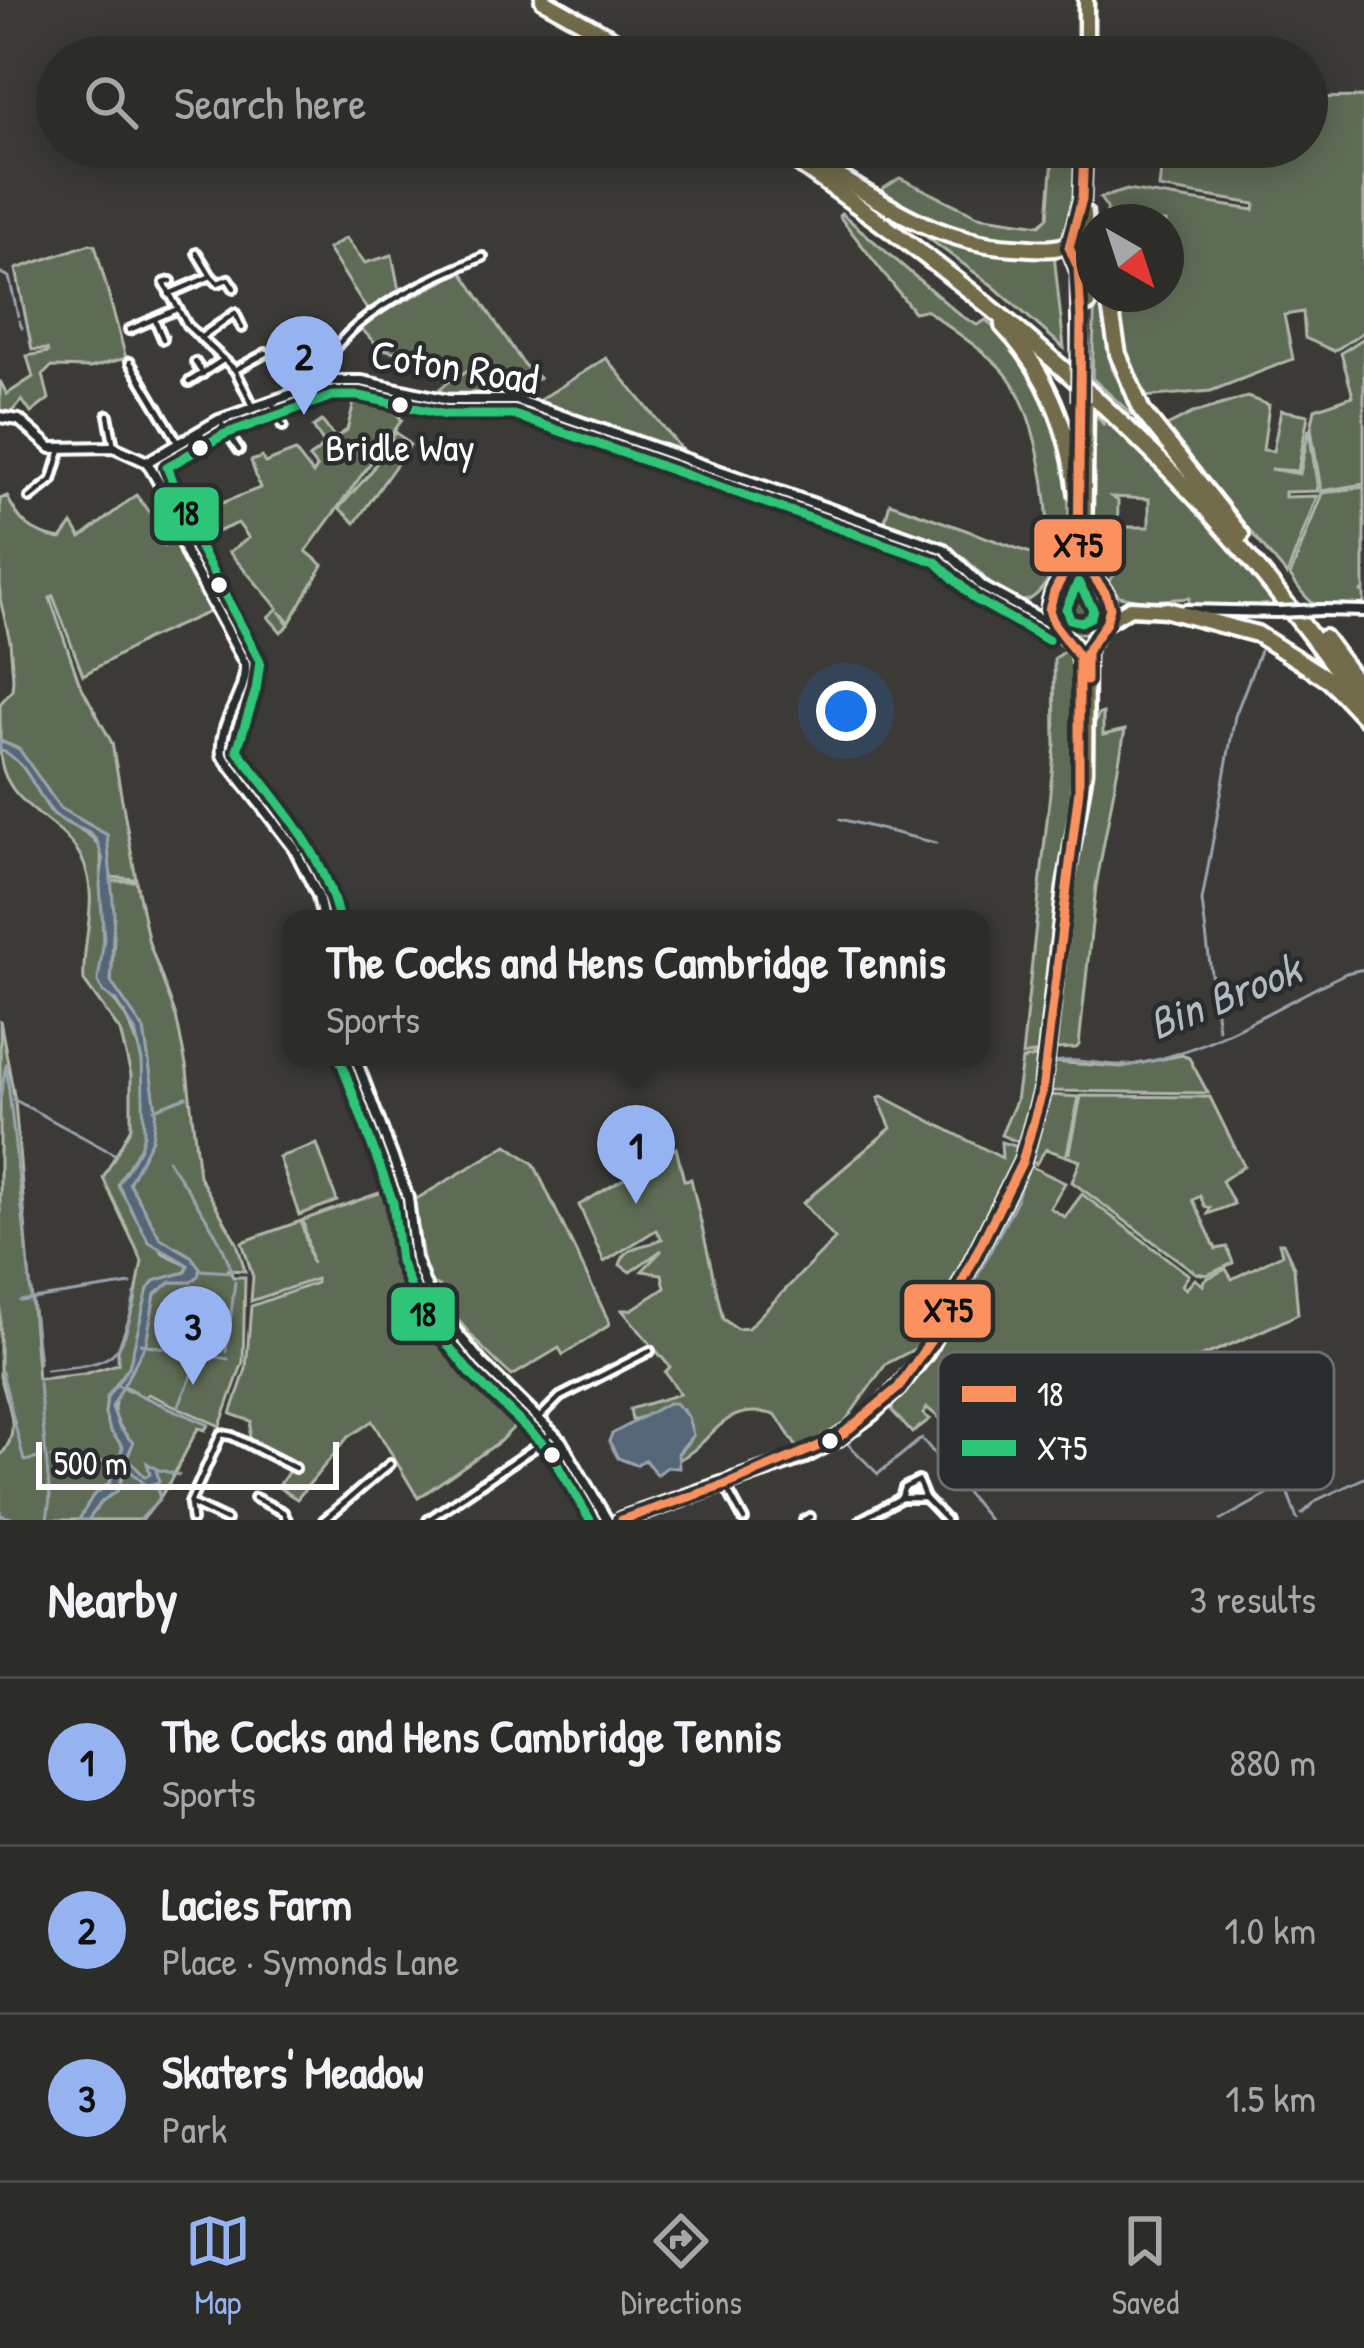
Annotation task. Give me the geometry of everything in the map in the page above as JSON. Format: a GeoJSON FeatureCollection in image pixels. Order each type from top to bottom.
{"type":"FeatureCollection","features":[{"type":"Feature","properties":{"kind":"highway"},"geometry":{"type":"LineString","coordinates":[[529,0],[593,36]]}},
{"type":"Feature","properties":{"kind":"highway"},"geometry":{"type":"LineString","coordinates":[[543,0],[608,36]]}},
{"type":"Feature","properties":{"kind":"highway"},"geometry":{"type":"LineString","coordinates":[[804,168],[921,251],[1047,354],[1180,481],[1257,566],[1364,706]]}},
{"type":"Feature","properties":{"kind":"highway"},"geometry":{"type":"LineString","coordinates":[[817,168],[933,251],[1052,349],[1118,409],[1240,535]]}},
{"type":"Feature","properties":{"kind":"highway"},"geometry":{"type":"LineString","coordinates":[[823,168],[905,218],[942,234],[1002,247],[1058,248],[1071,243]]}},
{"type":"Feature","properties":{"kind":"highway"},"geometry":{"type":"LineString","coordinates":[[921,251],[1007,331],[1041,374],[1062,420],[1077,494]]}},
{"type":"Feature","properties":{"kind":"highway"},"geometry":{"type":"LineString","coordinates":[[1111,312],[1118,354],[1142,411],[1364,692]]}},
{"type":"Feature","properties":{"kind":"highway"},"geometry":{"type":"LineString","coordinates":[[1166,610],[1257,634],[1329,680],[1364,717]]}},
{"type":"Feature","properties":{"kind":"main road"},"geometry":{"type":"LineString","coordinates":[[1086,0],[1086,36]]}},
{"type":"Feature","properties":{"kind":"main road"},"geometry":{"type":"LineString","coordinates":[[1083,168],[1082,199],[1069,252],[1075,260],[1083,362]]}},
{"type":"Feature","properties":{"kind":"main road"},"geometry":{"type":"LineString","coordinates":[[1082,199],[1083,204]]}},
{"type":"Feature","properties":{"kind":"main road"},"geometry":{"type":"LineString","coordinates":[[1071,243],[1076,240]]}},
{"type":"Feature","properties":{"kind":"main road"},"geometry":{"type":"LineString","coordinates":[[1079,789],[1088,735],[1086,652],[1110,607],[1084,563],[1087,312]]}},
{"type":"Feature","properties":{"kind":"main road"},"geometry":{"type":"LineString","coordinates":[[621,1520],[806,1455],[851,1429],[891,1396],[926,1353],[1027,1148],[1047,1059],[1079,789],[1079,657],[1049,611],[1077,554],[1083,403]]}},
{"type":"Feature","properties":{"kind":"main road"},"geometry":{"type":"LineString","coordinates":[[1055,591],[1075,578],[1099,586],[1130,608],[1166,610]]}},
{"type":"Feature","properties":{"kind":"main road"},"geometry":{"type":"LineString","coordinates":[[1061,632],[1082,638],[1130,608]]}},
{"type":"Feature","properties":{"kind":"street"},"geometry":{"type":"LineString","coordinates":[[197,253],[218,283],[228,279],[234,288]]}},
{"type":"Feature","properties":{"kind":"street"},"geometry":{"type":"LineString","coordinates":[[318,384],[336,347],[370,314],[483,257]]}},
{"type":"Feature","properties":{"kind":"street"},"geometry":{"type":"LineString","coordinates":[[169,294],[211,276]]}},
{"type":"Feature","properties":{"kind":"street"},"geometry":{"type":"LineString","coordinates":[[164,283],[175,310],[235,370],[253,406]]}},
{"type":"Feature","properties":{"kind":"street"},"geometry":{"type":"LineString","coordinates":[[200,338],[234,309],[242,328]]}},
{"type":"Feature","properties":{"kind":"street"},"geometry":{"type":"LineString","coordinates":[[129,330],[175,310]]}},
{"type":"Feature","properties":{"kind":"street"},"geometry":{"type":"LineString","coordinates":[[155,320],[164,339]]}},
{"type":"Feature","properties":{"kind":"street"},"geometry":{"type":"LineString","coordinates":[[235,370],[266,353]]}},
{"type":"Feature","properties":{"kind":"street"},"geometry":{"type":"LineString","coordinates":[[189,382],[223,360]]}},
{"type":"Feature","properties":{"kind":"street"},"geometry":{"type":"LineString","coordinates":[[130,362],[178,442]]}},
{"type":"Feature","properties":{"kind":"street"},"geometry":{"type":"LineString","coordinates":[[196,362],[203,374]]}},
{"type":"Feature","properties":{"kind":"street","name":"Coton Road"},"geometry":{"type":"LineString","coordinates":[[147,462],[218,420],[345,379],[435,398],[517,400],[944,548],[983,587],[1061,632]]}},
{"type":"Feature","properties":{"kind":"street"},"geometry":{"type":"LineString","coordinates":[[271,401],[283,426]]}},
{"type":"Feature","properties":{"kind":"street"},"geometry":{"type":"LineString","coordinates":[[108,415],[115,447]]}},
{"type":"Feature","properties":{"kind":"street"},"geometry":{"type":"LineString","coordinates":[[0,417],[20,421],[56,460]]}},
{"type":"Feature","properties":{"kind":"street"},"geometry":{"type":"LineString","coordinates":[[218,420],[239,450]]}},
{"type":"Feature","properties":{"kind":"street"},"geometry":{"type":"LineString","coordinates":[[46,445],[62,450],[115,447],[147,462],[163,490],[186,554],[246,670],[223,728],[222,755],[294,848],[321,910]]}},
{"type":"Feature","properties":{"kind":"street"},"geometry":{"type":"LineString","coordinates":[[31,498],[52,480],[62,450]]}},
{"type":"Feature","properties":{"kind":"street"},"geometry":{"type":"LineString","coordinates":[[1025,610],[1037,607],[1055,591]]}},
{"type":"Feature","properties":{"kind":"street"},"geometry":{"type":"LineString","coordinates":[[1166,610],[1364,611]]}},
{"type":"Feature","properties":{"kind":"street"},"geometry":{"type":"LineString","coordinates":[[358,1066],[408,1198],[415,1258],[432,1302],[482,1363],[552,1431],[607,1520]]}},
{"type":"Feature","properties":{"kind":"street"},"geometry":{"type":"LineString","coordinates":[[538,1419],[560,1397],[650,1351]]}},
{"type":"Feature","properties":{"kind":"street"},"geometry":{"type":"LineString","coordinates":[[428,1520],[552,1431]]}},
{"type":"Feature","properties":{"kind":"street"},"geometry":{"type":"LineString","coordinates":[[181,1520],[192,1518],[190,1503],[221,1435],[295,1468]]}},
{"type":"Feature","properties":{"kind":"street"},"geometry":{"type":"LineString","coordinates":[[324,1520],[389,1463]]}},
{"type":"Feature","properties":{"kind":"street"},"geometry":{"type":"LineString","coordinates":[[902,1498],[904,1488],[916,1480],[946,1520]]}},
{"type":"Feature","properties":{"kind":"street"},"geometry":{"type":"LineString","coordinates":[[725,1485],[744,1520]]}},
{"type":"Feature","properties":{"kind":"street"},"geometry":{"type":"LineString","coordinates":[[255,1498],[283,1512],[287,1520]]}},
{"type":"Feature","properties":{"kind":"street"},"geometry":{"type":"LineString","coordinates":[[861,1520],[902,1498],[926,1498]]}},
{"type":"Feature","properties":{"kind":"street"},"geometry":{"type":"LineString","coordinates":[[190,1503],[226,1520]]}},
{"type":"Feature","properties":{"kind":"green space"},"geometry":{"type":"Polygon","coordinates":[[[1364,97],[1364,332],[1334,351],[1305,338],[1303,312],[1284,315],[1293,359],[1211,391],[1144,397],[1123,342],[1119,312],[1184,312],[1184,204],[1104,204],[1100,198],[1127,190],[1254,210],[1255,204],[1159,188],[1161,168],[1328,168],[1328,98],[1364,97]]]}},
{"type":"Feature","properties":{"kind":"green space"},"geometry":{"type":"Polygon","coordinates":[[[1052,168],[1077,168],[1062,239],[1056,242],[964,232],[924,216],[881,190],[900,178],[978,216],[1040,225],[1048,217],[1052,168]]]}},
{"type":"Feature","properties":{"kind":"green space"},"geometry":{"type":"Polygon","coordinates":[[[841,213],[960,315],[977,325],[986,320],[1025,369],[1042,400],[1065,469],[1069,504],[1057,565],[1041,590],[1028,600],[1005,596],[944,545],[885,521],[890,503],[1033,554],[1047,545],[1039,455],[1016,389],[970,342],[925,310],[914,312],[841,213]]]}},
{"type":"Feature","properties":{"kind":"green space"},"geometry":{"type":"Polygon","coordinates":[[[924,235],[983,251],[1054,254],[1064,348],[993,286],[924,235]]]}},
{"type":"Feature","properties":{"kind":"green space"},"geometry":{"type":"Polygon","coordinates":[[[346,238],[365,263],[392,255],[399,290],[395,297],[368,311],[328,249],[346,238]]]}},
{"type":"Feature","properties":{"kind":"green space"},"geometry":{"type":"Polygon","coordinates":[[[95,245],[126,358],[90,368],[51,367],[43,375],[49,399],[31,413],[22,400],[10,414],[0,413],[0,381],[7,394],[33,377],[27,356],[48,352],[32,350],[16,269],[95,245]]]}},
{"type":"Feature","properties":{"kind":"green space"},"geometry":{"type":"Polygon","coordinates":[[[462,272],[524,365],[539,378],[514,393],[435,393],[482,364],[448,380],[426,360],[379,348],[361,328],[376,315],[462,272]]]}},
{"type":"Feature","properties":{"kind":"green space"},"geometry":{"type":"Polygon","coordinates":[[[1094,312],[1102,312],[1112,368],[1139,421],[1092,378],[1094,312]]]}},
{"type":"Feature","properties":{"kind":"green space"},"geometry":{"type":"Polygon","coordinates":[[[1364,338],[1364,484],[1321,491],[1311,428],[1315,409],[1353,396],[1341,353],[1364,338]]]}},
{"type":"Feature","properties":{"kind":"green space"},"geometry":{"type":"Polygon","coordinates":[[[606,358],[682,450],[538,401],[606,358]]]}},
{"type":"Feature","properties":{"kind":"green space"},"geometry":{"type":"Polygon","coordinates":[[[359,383],[395,392],[388,403],[402,420],[306,551],[323,565],[290,622],[279,611],[289,625],[281,632],[268,617],[278,608],[229,552],[249,538],[238,523],[217,532],[204,526],[207,509],[260,488],[251,461],[262,457],[265,463],[295,451],[313,474],[317,468],[309,458],[325,445],[313,427],[322,421],[335,438],[347,430],[359,383]]]}},
{"type":"Feature","properties":{"kind":"green space"},"geometry":{"type":"Polygon","coordinates":[[[1247,397],[1269,405],[1263,450],[1273,451],[1281,410],[1308,415],[1298,471],[1270,469],[1300,474],[1309,429],[1318,491],[1285,492],[1285,497],[1317,496],[1287,575],[1163,428],[1193,413],[1247,397]]]}},
{"type":"Feature","properties":{"kind":"green space"},"geometry":{"type":"Polygon","coordinates":[[[1098,408],[1196,506],[1278,605],[1189,605],[1189,598],[1147,601],[1119,596],[1108,582],[1121,567],[1124,527],[1149,527],[1149,499],[1112,497],[1118,501],[1117,564],[1102,577],[1090,563],[1092,410],[1104,425],[1098,408]]]}},
{"type":"Feature","properties":{"kind":"green space"},"geometry":{"type":"Polygon","coordinates":[[[396,432],[410,445],[355,523],[339,508],[370,473],[396,432]]]}},
{"type":"Feature","properties":{"kind":"green space"},"geometry":{"type":"Polygon","coordinates":[[[1364,487],[1364,591],[1360,592],[1364,593],[1364,607],[1319,606],[1290,576],[1322,493],[1364,487]]]}},
{"type":"Feature","properties":{"kind":"green space"},"geometry":{"type":"Polygon","coordinates":[[[136,495],[150,513],[166,506],[172,521],[157,530],[164,545],[177,539],[214,610],[147,639],[83,675],[53,596],[50,598],[79,682],[112,743],[136,879],[109,877],[107,835],[60,808],[19,749],[0,741],[0,704],[12,690],[13,679],[0,599],[0,499],[7,496],[21,520],[34,530],[61,539],[72,524],[81,538],[136,495]]]}},
{"type":"Feature","properties":{"kind":"green space"},"geometry":{"type":"Polygon","coordinates":[[[1079,582],[1097,590],[1105,608],[1097,626],[1079,634],[1061,626],[1053,608],[1061,590],[1079,582]]]}},
{"type":"Feature","properties":{"kind":"green space"},"geometry":{"type":"Polygon","coordinates":[[[1071,645],[1075,749],[1044,1052],[1022,1056],[1055,745],[1054,659],[1071,645]]]}},
{"type":"Feature","properties":{"kind":"green space"},"geometry":{"type":"Polygon","coordinates":[[[1103,713],[1103,735],[1125,730],[1096,886],[1079,1045],[1054,1049],[1093,729],[1103,713]]]}},
{"type":"Feature","properties":{"kind":"green space"},"geometry":{"type":"Polygon","coordinates":[[[0,749],[23,768],[55,815],[91,836],[101,851],[104,992],[128,1021],[146,1084],[142,1143],[118,1185],[163,1253],[188,1265],[186,1272],[154,1281],[129,1367],[107,1397],[110,1430],[123,1447],[109,1483],[79,1520],[0,1520],[0,1456],[12,1428],[0,1376],[0,1020],[15,1101],[38,1379],[118,1364],[142,1261],[103,1178],[131,1127],[131,1075],[120,1031],[84,981],[90,889],[82,859],[10,785],[0,749]]]}},
{"type":"Feature","properties":{"kind":"green space"},"geometry":{"type":"Polygon","coordinates":[[[108,881],[136,881],[149,943],[176,1016],[199,1176],[237,1243],[245,1271],[229,1270],[233,1277],[245,1277],[243,1362],[220,1426],[148,1394],[145,1397],[208,1425],[205,1430],[198,1428],[166,1488],[142,1520],[88,1520],[117,1491],[126,1467],[152,1487],[157,1481],[157,1472],[145,1477],[127,1458],[133,1443],[118,1424],[115,1404],[120,1387],[137,1393],[122,1385],[146,1343],[155,1294],[171,1282],[191,1282],[200,1268],[160,1238],[129,1183],[156,1110],[144,1030],[111,982],[114,937],[108,881]]]}},
{"type":"Feature","properties":{"kind":"green space"},"geometry":{"type":"Polygon","coordinates":[[[1043,1055],[1036,1108],[1023,1144],[1001,1135],[1016,1101],[1022,1060],[1043,1055]]]}},
{"type":"Feature","properties":{"kind":"green space"},"geometry":{"type":"Polygon","coordinates":[[[1182,1055],[1189,1058],[1208,1093],[1048,1091],[1052,1062],[1122,1067],[1182,1055]]]}},
{"type":"Feature","properties":{"kind":"green space"},"geometry":{"type":"Polygon","coordinates":[[[1047,1095],[1079,1097],[1067,1153],[1081,1096],[1210,1097],[1244,1166],[1222,1181],[1234,1204],[1208,1214],[1210,1208],[1200,1196],[1193,1200],[1216,1249],[1227,1247],[1233,1263],[1207,1275],[1196,1273],[1072,1182],[1080,1161],[1046,1149],[1036,1164],[1029,1161],[1047,1095]]]}},
{"type":"Feature","properties":{"kind":"green space"},"geometry":{"type":"Polygon","coordinates":[[[878,1098],[1002,1158],[1001,1142],[1022,1148],[928,1342],[886,1364],[846,1426],[800,1452],[776,1415],[742,1413],[676,1461],[693,1436],[683,1410],[668,1403],[654,1414],[632,1420],[630,1409],[680,1394],[665,1372],[670,1367],[622,1310],[631,1310],[665,1288],[662,1274],[642,1271],[662,1250],[630,1272],[620,1265],[632,1249],[662,1239],[656,1230],[604,1262],[579,1205],[676,1148],[684,1180],[691,1179],[723,1319],[737,1329],[748,1328],[835,1239],[803,1203],[891,1128],[878,1098]]]}},
{"type":"Feature","properties":{"kind":"green space"},"geometry":{"type":"Polygon","coordinates":[[[317,1144],[337,1201],[299,1215],[279,1157],[317,1144]]]}},
{"type":"Feature","properties":{"kind":"green space"},"geometry":{"type":"Polygon","coordinates":[[[507,1145],[534,1164],[609,1322],[563,1355],[559,1348],[512,1376],[461,1322],[439,1286],[428,1285],[413,1201],[507,1145]]]}},
{"type":"Feature","properties":{"kind":"green space"},"geometry":{"type":"Polygon","coordinates":[[[1030,1166],[1065,1183],[1050,1208],[1065,1217],[1082,1194],[1189,1275],[1182,1285],[1186,1289],[1195,1279],[1203,1285],[1226,1269],[1232,1279],[1282,1254],[1279,1243],[1283,1243],[1294,1267],[1298,1314],[1213,1352],[938,1352],[938,1417],[927,1408],[923,1414],[930,1419],[912,1433],[892,1411],[893,1400],[955,1319],[1030,1166]]]}},
{"type":"Feature","properties":{"kind":"green space"},"geometry":{"type":"Polygon","coordinates":[[[399,1186],[428,1299],[529,1412],[499,1442],[418,1498],[372,1421],[348,1437],[297,1499],[278,1487],[295,1462],[249,1440],[251,1421],[231,1414],[246,1369],[251,1306],[316,1283],[316,1279],[251,1301],[253,1277],[242,1242],[301,1221],[312,1264],[303,1220],[399,1186]]]}},
{"type":"Feature","properties":{"kind":"water"},"geometry":{"type":"Polygon","coordinates":[[[0,741],[19,749],[60,808],[107,835],[114,912],[111,982],[144,1030],[156,1110],[152,1139],[129,1183],[160,1238],[191,1256],[200,1268],[191,1282],[171,1282],[155,1294],[146,1343],[112,1407],[119,1427],[133,1443],[127,1458],[145,1477],[150,1474],[147,1463],[156,1469],[159,1482],[147,1486],[126,1467],[117,1491],[88,1520],[79,1520],[92,1497],[110,1482],[123,1447],[110,1430],[107,1397],[129,1367],[148,1289],[154,1281],[186,1272],[188,1265],[149,1242],[118,1185],[144,1134],[142,1060],[135,1031],[98,981],[104,939],[103,860],[97,841],[53,813],[23,768],[0,749],[0,741]]]}},
{"type":"Feature","properties":{"kind":"water"},"geometry":{"type":"Polygon","coordinates":[[[675,1403],[688,1417],[693,1435],[678,1453],[679,1468],[667,1467],[657,1475],[645,1460],[636,1465],[618,1458],[609,1441],[612,1434],[675,1403]]]}},
{"type":"Feature","properties":{"kind":"waterway"},"geometry":{"type":"LineString","coordinates":[[0,273],[9,277],[18,316]]}},
{"type":"Feature","properties":{"kind":"waterway"},"geometry":{"type":"LineString","coordinates":[[19,321],[22,328]]}},
{"type":"Feature","properties":{"kind":"waterway"},"geometry":{"type":"LineString","coordinates":[[1218,1029],[1202,901],[1235,716],[1260,651]]}},
{"type":"Feature","properties":{"kind":"waterway"},"geometry":{"type":"LineString","coordinates":[[840,819],[936,843]]}},
{"type":"Feature","properties":{"kind":"waterway","name":"Bin Brook"},"geometry":{"type":"LineString","coordinates":[[938,1344],[1015,1204],[1055,1062],[1128,1065],[1166,1057],[1219,1037],[1346,973],[1364,969]]}},
{"type":"Feature","properties":{"kind":"waterway"},"geometry":{"type":"LineString","coordinates":[[0,1099],[6,1064],[39,1363]]}},
{"type":"Feature","properties":{"kind":"waterway"},"geometry":{"type":"LineString","coordinates":[[154,1109],[186,1097]]}},
{"type":"Feature","properties":{"kind":"waterway"},"geometry":{"type":"LineString","coordinates":[[13,1099],[114,1154]]}},
{"type":"Feature","properties":{"kind":"waterway"},"geometry":{"type":"LineString","coordinates":[[168,1160],[212,1228],[232,1272],[199,1270]]}},
{"type":"Feature","properties":{"kind":"waterway"},"geometry":{"type":"LineString","coordinates":[[226,1352],[235,1282]]}},
{"type":"Feature","properties":{"kind":"waterway"},"geometry":{"type":"LineString","coordinates":[[20,1301],[131,1284]]}},
{"type":"Feature","properties":{"kind":"waterway"},"geometry":{"type":"LineString","coordinates":[[46,1370],[87,1365],[111,1355],[125,1334],[135,1294]]}},
{"type":"Feature","properties":{"kind":"waterway"},"geometry":{"type":"LineString","coordinates":[[141,1344],[228,1359]]}},
{"type":"Feature","properties":{"kind":"waterway"},"geometry":{"type":"LineString","coordinates":[[178,1407],[201,1355]]}},
{"type":"Feature","properties":{"kind":"waterway"},"geometry":{"type":"LineString","coordinates":[[2,1372],[24,1461],[39,1458]]}},
{"type":"Feature","properties":{"kind":"waterway","name":"Bin Brook"},"geometry":{"type":"LineString","coordinates":[[884,1394],[902,1374]]}},
{"type":"Feature","properties":{"kind":"waterway"},"geometry":{"type":"LineString","coordinates":[[39,1383],[50,1498],[47,1520]]}},
{"type":"Feature","properties":{"kind":"waterway"},"geometry":{"type":"LineString","coordinates":[[117,1385],[209,1425]]}},
{"type":"Feature","properties":{"kind":"waterway","name":"Bin Brook"},"geometry":{"type":"LineString","coordinates":[[857,1433],[848,1444],[878,1474],[922,1438]]}},
{"type":"Feature","properties":{"kind":"waterway"},"geometry":{"type":"LineString","coordinates":[[924,1441],[938,1458]]}},
{"type":"Feature","properties":{"kind":"waterway"},"geometry":{"type":"LineString","coordinates":[[51,1457],[109,1462]]}},
{"type":"Feature","properties":{"kind":"waterway"},"geometry":{"type":"LineString","coordinates":[[156,1469],[179,1475]]}},
{"type":"Feature","properties":{"kind":"waterway"},"geometry":{"type":"LineString","coordinates":[[1302,1514],[1317,1500],[1364,1478]]}},
{"type":"Feature","properties":{"kind":"waterway"},"geometry":{"type":"LineString","coordinates":[[140,1520],[160,1499],[151,1484]]}},
{"type":"Feature","properties":{"kind":"waterway"},"geometry":{"type":"LineString","coordinates":[[964,1490],[989,1520]]}},
{"type":"Feature","properties":{"kind":"waterway"},"geometry":{"type":"LineString","coordinates":[[1221,1520],[1276,1490]]}},
{"type":"Feature","properties":{"kind":"waterway"},"geometry":{"type":"LineString","coordinates":[[1287,1490],[1297,1519]]}},
{"type":"Feature","properties":{"kind":"waterway"},"geometry":{"type":"LineString","coordinates":[[0,1515],[19,1520]]}},
{"type":"Feature","properties":{"kind":"transit line","name":"X75"},"geometry":{"type":"LineString","coordinates":[[621,1520],[725,1485],[838,1438],[898,1388],[938,1330],[1022,1162],[1042,1092],[1079,789],[1079,657],[1049,610],[1078,548],[1081,319],[1078,268],[1069,247],[1082,199],[1083,168]]}},
{"type":"Feature","properties":{"kind":"transit line","name":"18"},"geometry":{"type":"LineString","coordinates":[[336,910],[310,848],[237,750],[260,661],[200,548],[167,467],[225,434],[332,396],[360,396],[446,415],[514,415],[936,562],[975,599],[1048,640]]}},
{"type":"Feature","properties":{"kind":"transit line","name":"X75"},"geometry":{"type":"LineString","coordinates":[[1084,534],[1084,563],[1110,607],[1106,623],[1086,652],[1086,681]]}},
{"type":"Feature","properties":{"kind":"transit line","name":"18"},"geometry":{"type":"LineString","coordinates":[[1078,582],[1093,609],[1091,617],[1081,622],[1070,619],[1066,609],[1078,582]]}},
{"type":"Feature","properties":{"kind":"transit line","name":"18"},"geometry":{"type":"LineString","coordinates":[[342,1066],[393,1202],[400,1261],[419,1309],[471,1374],[549,1450],[590,1520]]}},
{"type":"Feature","properties":{"kind":"place","name":"Bridle Way"},"geometry":{"type":"Point","coordinates":[400,405]}},
{"type":"Feature","properties":{"kind":"place","name":"Lacies Farm"},"geometry":{"type":"Point","coordinates":[304,415]}},
{"type":"Feature","properties":{"kind":"place","name":"The Cocks and Hens Cambridge Tennis"},"geometry":{"type":"Point","coordinates":[636,1204]}},
{"type":"Feature","properties":{"kind":"place","name":"Skaters' Meadow"},"geometry":{"type":"Point","coordinates":[193,1385]}}]}
